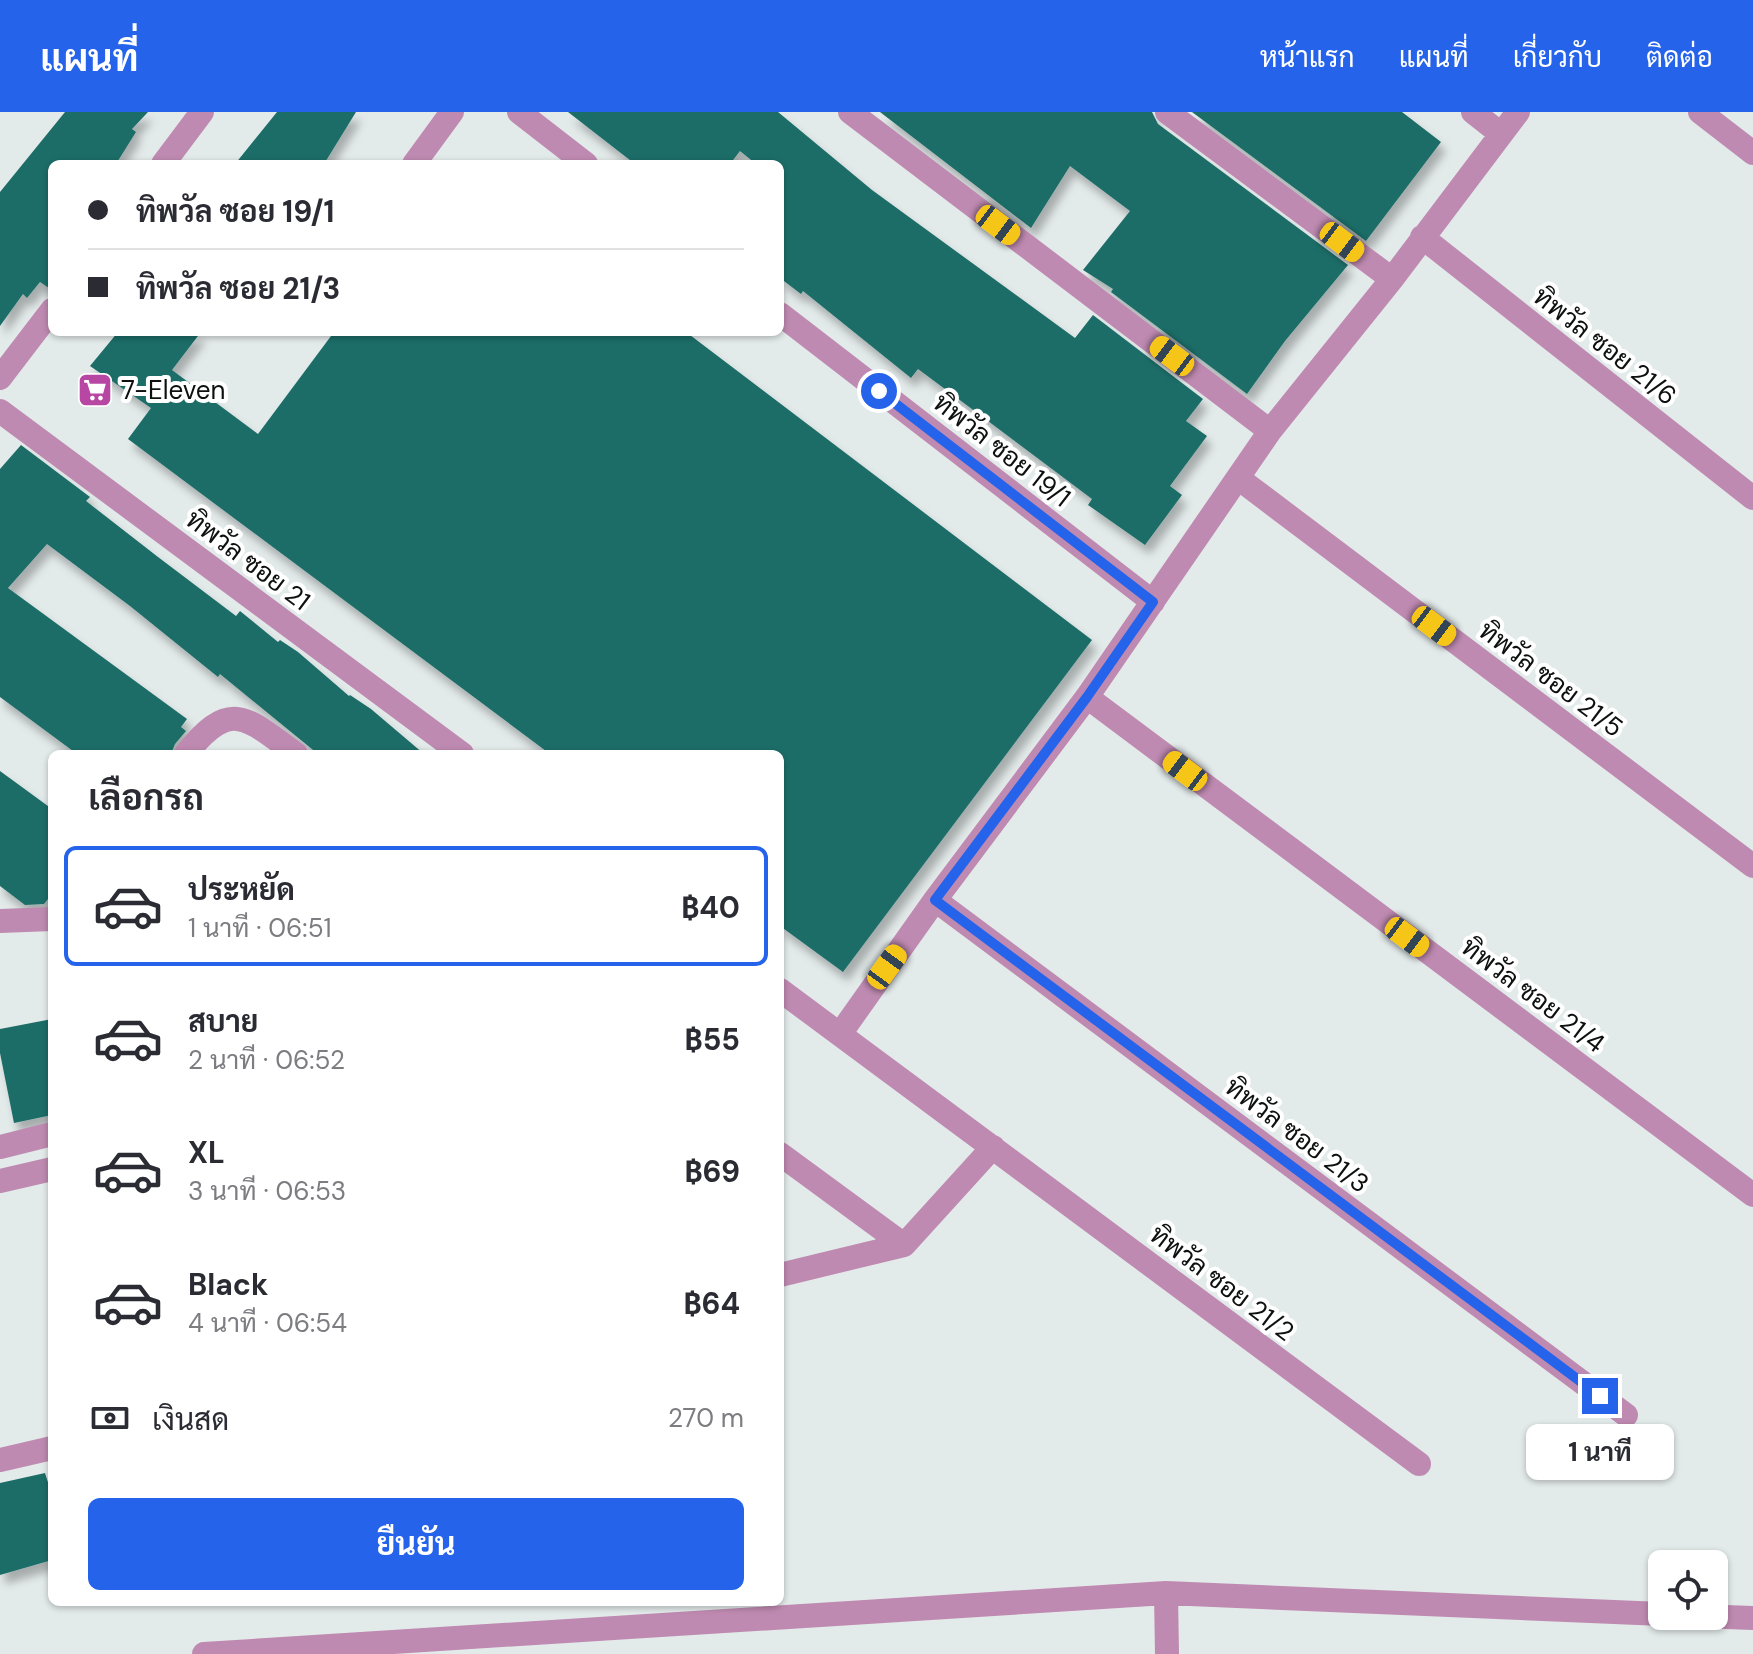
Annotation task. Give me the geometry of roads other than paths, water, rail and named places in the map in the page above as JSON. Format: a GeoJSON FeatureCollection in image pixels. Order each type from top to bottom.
{"type":"FeatureCollection","features":[{"type":"Feature","properties":{"kind":"street"},"geometry":{"type":"LineString","coordinates":[[166,160],[202,112]]}},
{"type":"Feature","properties":{"kind":"street"},"geometry":{"type":"LineString","coordinates":[[417,160],[452,112]]}},
{"type":"Feature","properties":{"kind":"street"},"geometry":{"type":"LineString","coordinates":[[519,112],[581,160]]}},
{"type":"Feature","properties":{"kind":"street"},"geometry":{"type":"LineString","coordinates":[[850,112],[1270,431]]}},
{"type":"Feature","properties":{"kind":"street"},"geometry":{"type":"LineString","coordinates":[[1167,112],[1392,279]]}},
{"type":"Feature","properties":{"kind":"street"},"geometry":{"type":"LineString","coordinates":[[1473,112],[1501,134]]}},
{"type":"Feature","properties":{"kind":"street"},"geometry":{"type":"LineString","coordinates":[[784,993],[840,1034],[935,900],[1087,697],[1270,431],[1392,279],[1518,112]]}},
{"type":"Feature","properties":{"kind":"street"},"geometry":{"type":"LineString","coordinates":[[1700,112],[1753,153]]}},
{"type":"Feature","properties":{"kind":"street","name":"ทิพวัล ซอย 21/6"},"geometry":{"type":"LineString","coordinates":[[1422,237],[1753,498]]}},
{"type":"Feature","properties":{"kind":"street"},"geometry":{"type":"LineString","coordinates":[[0,378],[48,315]]}},
{"type":"Feature","properties":{"kind":"street","name":"ทิพวัล ซอย 19/1"},"geometry":{"type":"LineString","coordinates":[[784,317],[1153,602]]}},
{"type":"Feature","properties":{"kind":"street","name":"ทิพวัล ซอย 21"},"geometry":{"type":"LineString","coordinates":[[0,411],[457,750]]}},
{"type":"Feature","properties":{"kind":"street","name":"ทิพวัล ซอย 21/5"},"geometry":{"type":"LineString","coordinates":[[1238,478],[1753,866]]}},
{"type":"Feature","properties":{"kind":"street","name":"ทิพวัล ซอย 21/4"},"geometry":{"type":"LineString","coordinates":[[1087,697],[1753,1195]]}},
{"type":"Feature","properties":{"kind":"street"},"geometry":{"type":"LineString","coordinates":[[189,750],[217,721],[233,717],[254,724],[290,750]]}},
{"type":"Feature","properties":{"kind":"street","name":"ทิพวัล ซอย 21/3"},"geometry":{"type":"LineString","coordinates":[[935,900],[1626,1415]]}},
{"type":"Feature","properties":{"kind":"street"},"geometry":{"type":"LineString","coordinates":[[0,921],[48,919]]}},
{"type":"Feature","properties":{"kind":"street","name":"ทิพวัล ซอย 21/2"},"geometry":{"type":"LineString","coordinates":[[840,1034],[1419,1464]]}},
{"type":"Feature","properties":{"kind":"street"},"geometry":{"type":"LineString","coordinates":[[0,1147],[48,1135]]}},
{"type":"Feature","properties":{"kind":"street"},"geometry":{"type":"LineString","coordinates":[[784,1274],[904,1245],[993,1147]]}},
{"type":"Feature","properties":{"kind":"street"},"geometry":{"type":"LineString","coordinates":[[784,1157],[904,1245]]}},
{"type":"Feature","properties":{"kind":"street"},"geometry":{"type":"LineString","coordinates":[[0,1181],[48,1170]]}},
{"type":"Feature","properties":{"kind":"street"},"geometry":{"type":"LineString","coordinates":[[0,1460],[48,1449]]}},
{"type":"Feature","properties":{"kind":"street"},"geometry":{"type":"LineString","coordinates":[[1166,1593],[1167,1654]]}},
{"type":"Feature","properties":{"kind":"street"},"geometry":{"type":"LineString","coordinates":[[204,1654],[1166,1593],[1648,1613]]}},
{"type":"Feature","properties":{"kind":"street"},"geometry":{"type":"LineString","coordinates":[[1728,1617],[1753,1618]]}},
{"type":"Feature","properties":{"kind":"place","name":"7-Eleven"},"geometry":{"type":"Point","coordinates":[95,390]}}]}
